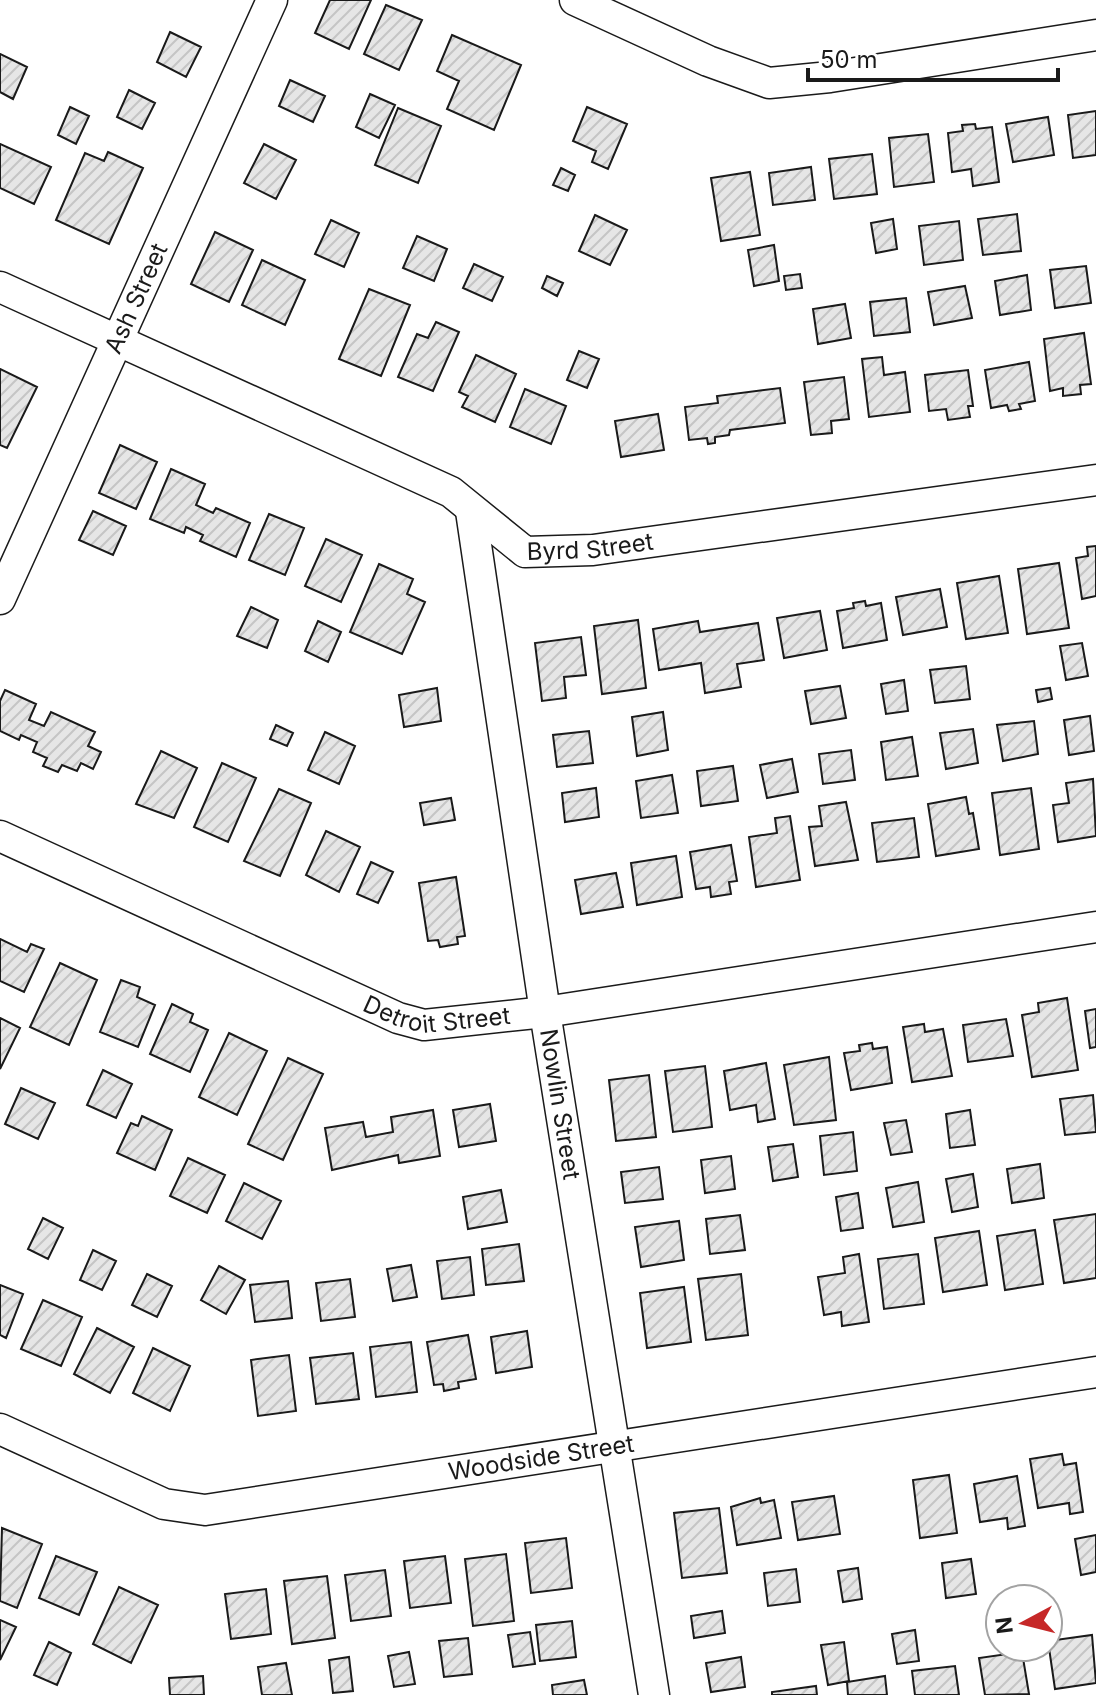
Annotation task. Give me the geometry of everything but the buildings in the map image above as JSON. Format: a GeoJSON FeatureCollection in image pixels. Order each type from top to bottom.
{"type":"FeatureCollection","features":[{"type":"Feature","properties":{"kind":"street","name":"Ash Street"},"geometry":{"type":"LineString","coordinates":[[0,599],[272,0]]}},
{"type":"Feature","properties":{"kind":"street"},"geometry":{"type":"LineString","coordinates":[[575,0],[708,61],[769,83],[830,77],[1096,35]]}},
{"type":"Feature","properties":{"kind":"street","name":"Byrd Street"},"geometry":{"type":"LineString","coordinates":[[0,287],[451,492],[525,552],[593,550],[1096,480]]}},
{"type":"Feature","properties":{"kind":"street","name":"Nowlin Street"},"geometry":{"type":"LineString","coordinates":[[471,511],[612,1446],[654,1695]]}},
{"type":"Feature","properties":{"kind":"street","name":"Detroit Street"},"geometry":{"type":"LineString","coordinates":[[0,836],[398,1018],[424,1025],[545,1012],[1096,927]]}},
{"type":"Feature","properties":{"kind":"street","name":"Woodside Street"},"geometry":{"type":"LineString","coordinates":[[0,1429],[164,1504],[205,1510],[1096,1372]]}}]}
